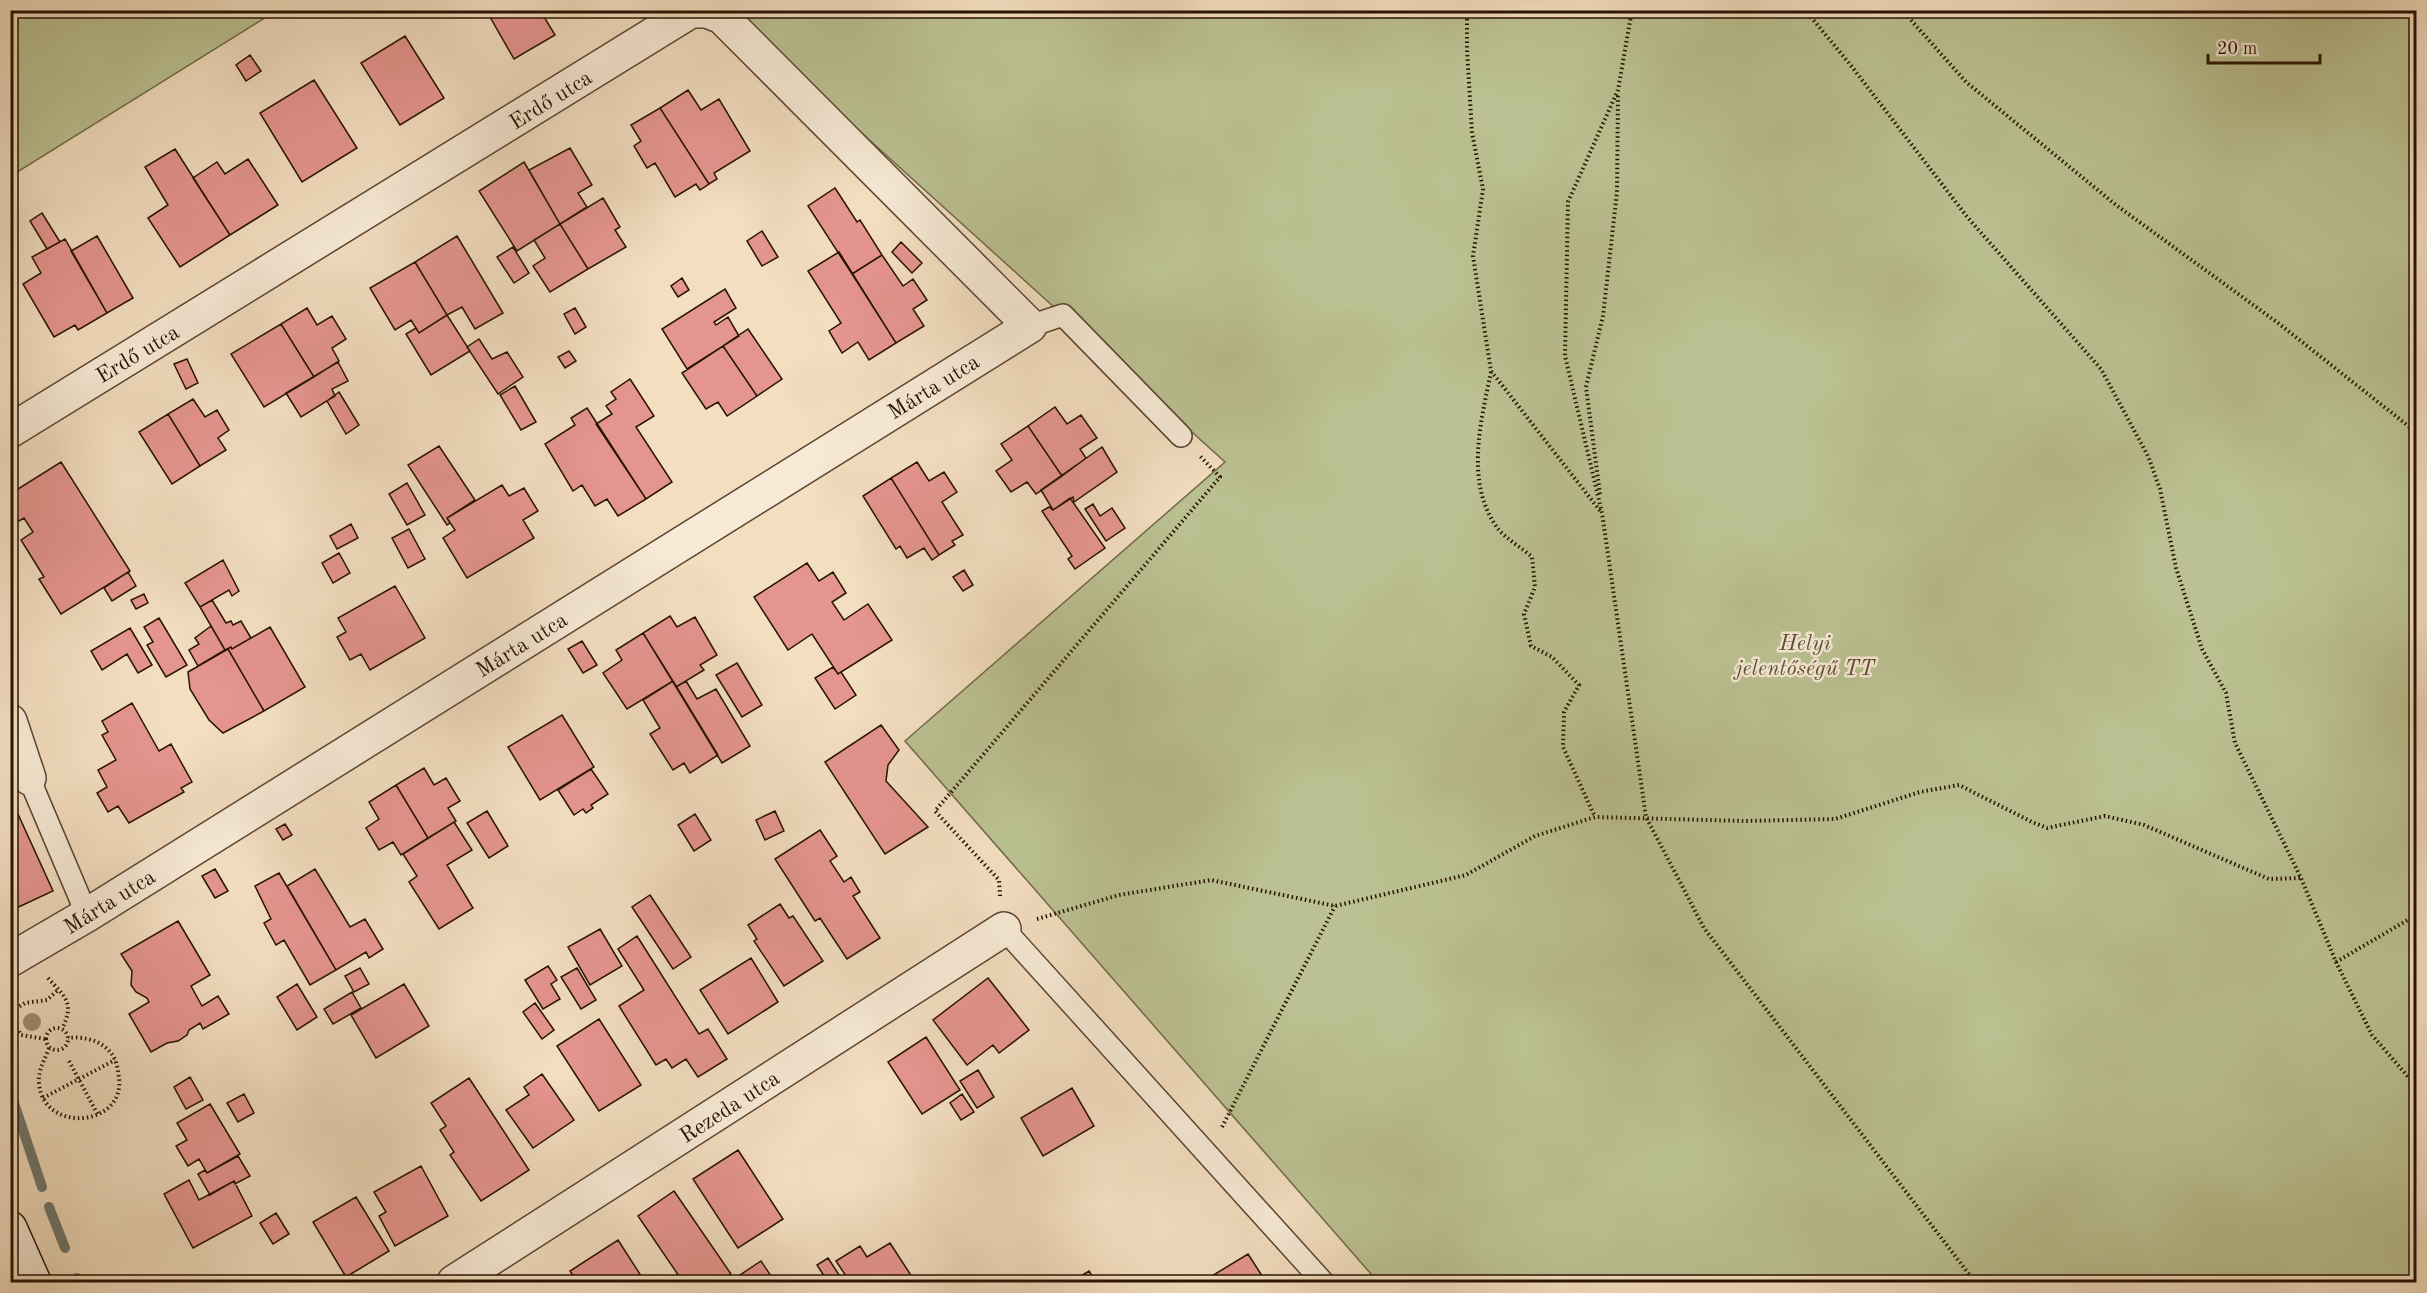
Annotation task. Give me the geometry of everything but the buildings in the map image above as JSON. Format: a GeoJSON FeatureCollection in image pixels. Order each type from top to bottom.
{"type":"FeatureCollection","features":[{"type":"Feature","properties":{"kind":"street","name":"Erdő utca"},"geometry":{"type":"LineString","coordinates":[[10,431],[691,11],[707,11],[722,17],[1030,326]]}},
{"type":"Feature","properties":{"kind":"street","name":"Márta utca"},"geometry":{"type":"LineString","coordinates":[[10,960],[87,915],[1030,326]]}},
{"type":"Feature","properties":{"kind":"street"},"geometry":{"type":"LineString","coordinates":[[10,722],[20,777]]}},
{"type":"Feature","properties":{"kind":"street","name":"Rezeda utca"},"geometry":{"type":"LineString","coordinates":[[454,1282],[1004,929]]}},
{"type":"Feature","properties":{"kind":"street"},"geometry":{"type":"LineString","coordinates":[[10,1228],[34,1282]]}},
{"type":"Feature","properties":{"kind":"lane"},"geometry":{"type":"LineString","coordinates":[[1030,326],[1063,315],[1180,436]]}},
{"type":"Feature","properties":{"kind":"lane"},"geometry":{"type":"LineString","coordinates":[[20,777],[87,915]]}},
{"type":"Feature","properties":{"kind":"lane"},"geometry":{"type":"LineString","coordinates":[[1004,929],[1323,1282]]}},
{"type":"Feature","properties":{"kind":"path"},"geometry":{"type":"LineString","coordinates":[[1467,10],[1472,133],[1483,189],[1473,256],[1491,371],[1479,429],[1479,489],[1497,527],[1532,556],[1535,587],[1524,614],[1532,646],[1552,657],[1579,685],[1564,711],[1563,747],[1595,817]]}},
{"type":"Feature","properties":{"kind":"path"},"geometry":{"type":"LineString","coordinates":[[1632,10],[1618,90],[1617,192],[1603,316],[1586,387],[1646,817],[1704,928],[1975,1282]]}},
{"type":"Feature","properties":{"kind":"path"},"geometry":{"type":"LineString","coordinates":[[1805,10],[1849,63],[1968,218],[2101,369],[2148,456],[2160,489],[2176,568],[2202,649],[2226,693],[2235,743],[2301,878],[2336,962],[2372,1035],[2416,1086]]}},
{"type":"Feature","properties":{"kind":"path"},"geometry":{"type":"LineString","coordinates":[[1902,10],[1965,82],[2116,205],[2278,323],[2416,432]]}},
{"type":"Feature","properties":{"kind":"path"},"geometry":{"type":"LineString","coordinates":[[1602,513],[1564,356],[1568,202],[1618,90]]}},
{"type":"Feature","properties":{"kind":"path"},"geometry":{"type":"LineString","coordinates":[[1491,371],[1602,513]]}},
{"type":"Feature","properties":{"kind":"path"},"geometry":{"type":"LineString","coordinates":[[1180,436],[1220,477],[935,811],[999,880],[1004,929],[1119,895],[1211,880],[1335,906],[1466,875],[1535,836],[1595,817],[1744,821],[1835,819],[1920,792],[1959,784],[2048,828],[2105,816],[2144,825],[2269,879],[2301,878]]}},
{"type":"Feature","properties":{"kind":"path"},"geometry":{"type":"LineString","coordinates":[[1208,1155],[1335,906]]}},
{"type":"Feature","properties":{"kind":"path"},"geometry":{"type":"LineString","coordinates":[[2336,962],[2416,915]]}},
{"type":"Feature","properties":{"kind":"path"},"geometry":{"type":"LineString","coordinates":[[50,980],[59,989],[69,1008],[62,1029]]}},
{"type":"Feature","properties":{"kind":"path"},"geometry":{"type":"LineString","coordinates":[[45,1039],[21,1035],[12,1020],[15,1009],[25,1003],[47,1000],[59,989]]}},
{"type":"Feature","properties":{"kind":"path"},"geometry":{"type":"LineString","coordinates":[[45,1039],[51,1029],[62,1029]]}},
{"type":"Feature","properties":{"kind":"path"},"geometry":{"type":"LineString","coordinates":[[62,1029],[68,1038]]}},
{"type":"Feature","properties":{"kind":"path"},"geometry":{"type":"LineString","coordinates":[[45,1039],[49,1048],[56,1051],[64,1049],[68,1038]]}},
{"type":"Feature","properties":{"kind":"path"},"geometry":{"type":"LineString","coordinates":[[49,1048],[40,1066],[38,1081],[43,1098],[55,1111],[66,1117],[82,1119],[98,1115],[114,1100],[120,1087],[115,1060],[107,1049],[94,1041],[85,1038],[68,1038]]}},
{"type":"Feature","properties":{"kind":"path"},"geometry":{"type":"LineString","coordinates":[[43,1098],[115,1060]]}},
{"type":"Feature","properties":{"kind":"path"},"geometry":{"type":"LineString","coordinates":[[69,1061],[98,1115]]}},
{"type":"Feature","properties":{"kind":"green space"},"geometry":{"type":"Polygon","coordinates":[[[11,10],[276,10],[276,11],[11,176],[11,10]]]}},
{"type":"Feature","properties":{"kind":"green space","name":"Helyi jelentőségű TT"},"geometry":{"type":"Polygon","coordinates":[[[727,11],[2416,11],[2416,1282],[1378,1282],[905,741],[1225,462],[727,11]]]}},
{"type":"Feature","properties":{"kind":"waterway"},"geometry":{"type":"LineString","coordinates":[[10,1091],[42,1187]]}},
{"type":"Feature","properties":{"kind":"waterway"},"geometry":{"type":"LineString","coordinates":[[49,1207],[65,1248]]}},
{"type":"Feature","properties":{"kind":"waterway"},"geometry":{"type":"LineString","coordinates":[[77,1278],[79,1282]]}}]}
